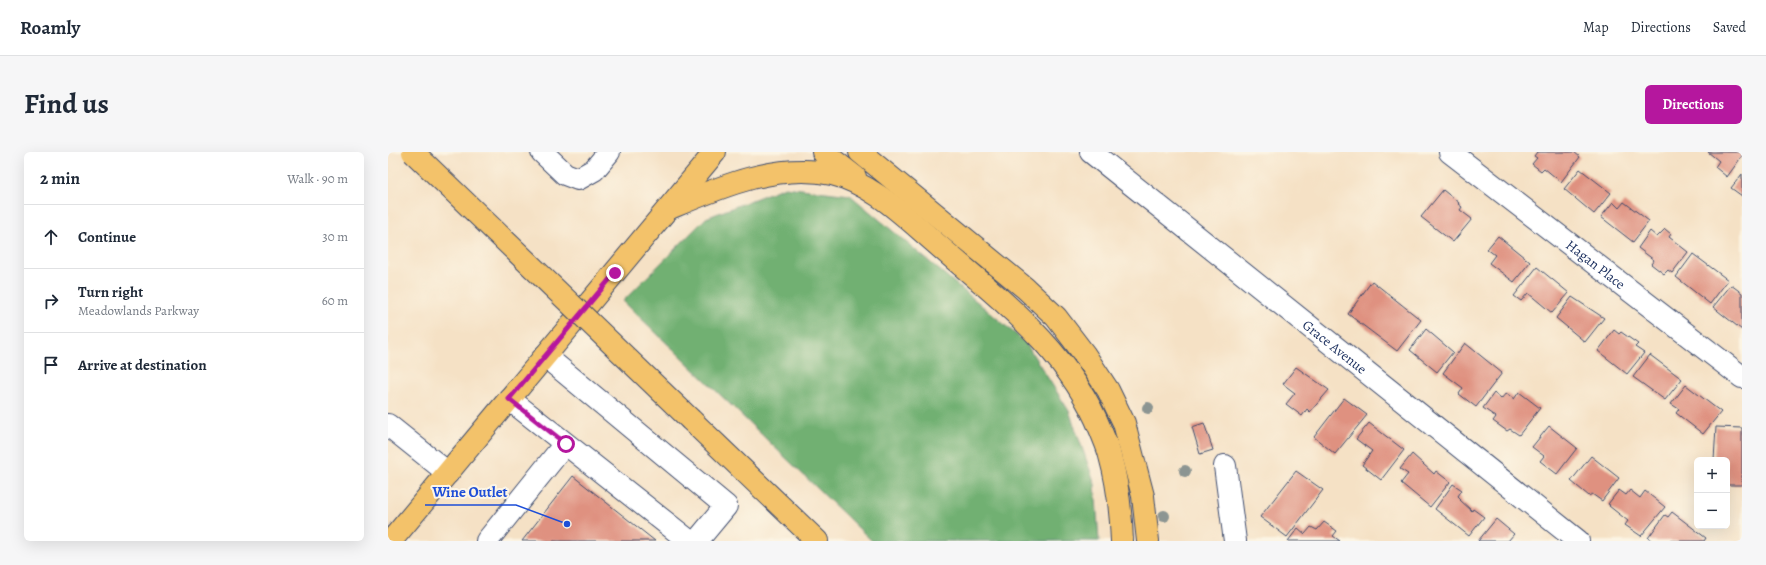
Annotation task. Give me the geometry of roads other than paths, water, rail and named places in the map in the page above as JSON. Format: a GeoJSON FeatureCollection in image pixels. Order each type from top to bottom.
{"type":"FeatureCollection","features":[{"type":"Feature","properties":{"kind":"main road"},"geometry":{"type":"LineString","coordinates":[[413,152],[814,538]]}},
{"type":"Feature","properties":{"kind":"main road"},"geometry":{"type":"LineString","coordinates":[[391,541],[670,208],[715,152]]}},
{"type":"Feature","properties":{"kind":"main road"},"geometry":{"type":"LineString","coordinates":[[823,152],[894,208],[1010,307],[1043,340],[1070,373],[1093,413],[1110,454],[1120,504],[1122,541]]}},
{"type":"Feature","properties":{"kind":"main road"},"geometry":{"type":"LineString","coordinates":[[860,152],[1024,288],[1056,317],[1085,355],[1108,390],[1124,423],[1143,496],[1148,541]]}},
{"type":"Feature","properties":{"kind":"main road"},"geometry":{"type":"LineString","coordinates":[[670,208],[723,185],[798,170],[833,174],[864,187],[894,208]]}},
{"type":"Feature","properties":{"kind":"street"},"geometry":{"type":"LineString","coordinates":[[542,152],[566,174],[578,179],[594,170],[609,152]]}},
{"type":"Feature","properties":{"kind":"street","name":"Grace Avenue"},"geometry":{"type":"LineString","coordinates":[[1091,152],[1364,372],[1578,541]]}},
{"type":"Feature","properties":{"kind":"street","name":"Hagan Place"},"geometry":{"type":"LineString","coordinates":[[1450,152],[1742,378]]}},
{"type":"Feature","properties":{"kind":"street"},"geometry":{"type":"LineString","coordinates":[[545,356],[726,506],[697,541]]}},
{"type":"Feature","properties":{"kind":"street"},"geometry":{"type":"LineString","coordinates":[[509,399],[689,541]]}},
{"type":"Feature","properties":{"kind":"street"},"geometry":{"type":"LineString","coordinates":[[388,425],[448,472]]}},
{"type":"Feature","properties":{"kind":"street"},"geometry":{"type":"LineString","coordinates":[[487,541],[566,444]]}},
{"type":"Feature","properties":{"kind":"street"},"geometry":{"type":"LineString","coordinates":[[1225,466],[1235,541]]}},
{"type":"Feature","properties":{"kind":"place","name":"Wine Outlet"},"geometry":{"type":"Point","coordinates":[567,524]}}]}
